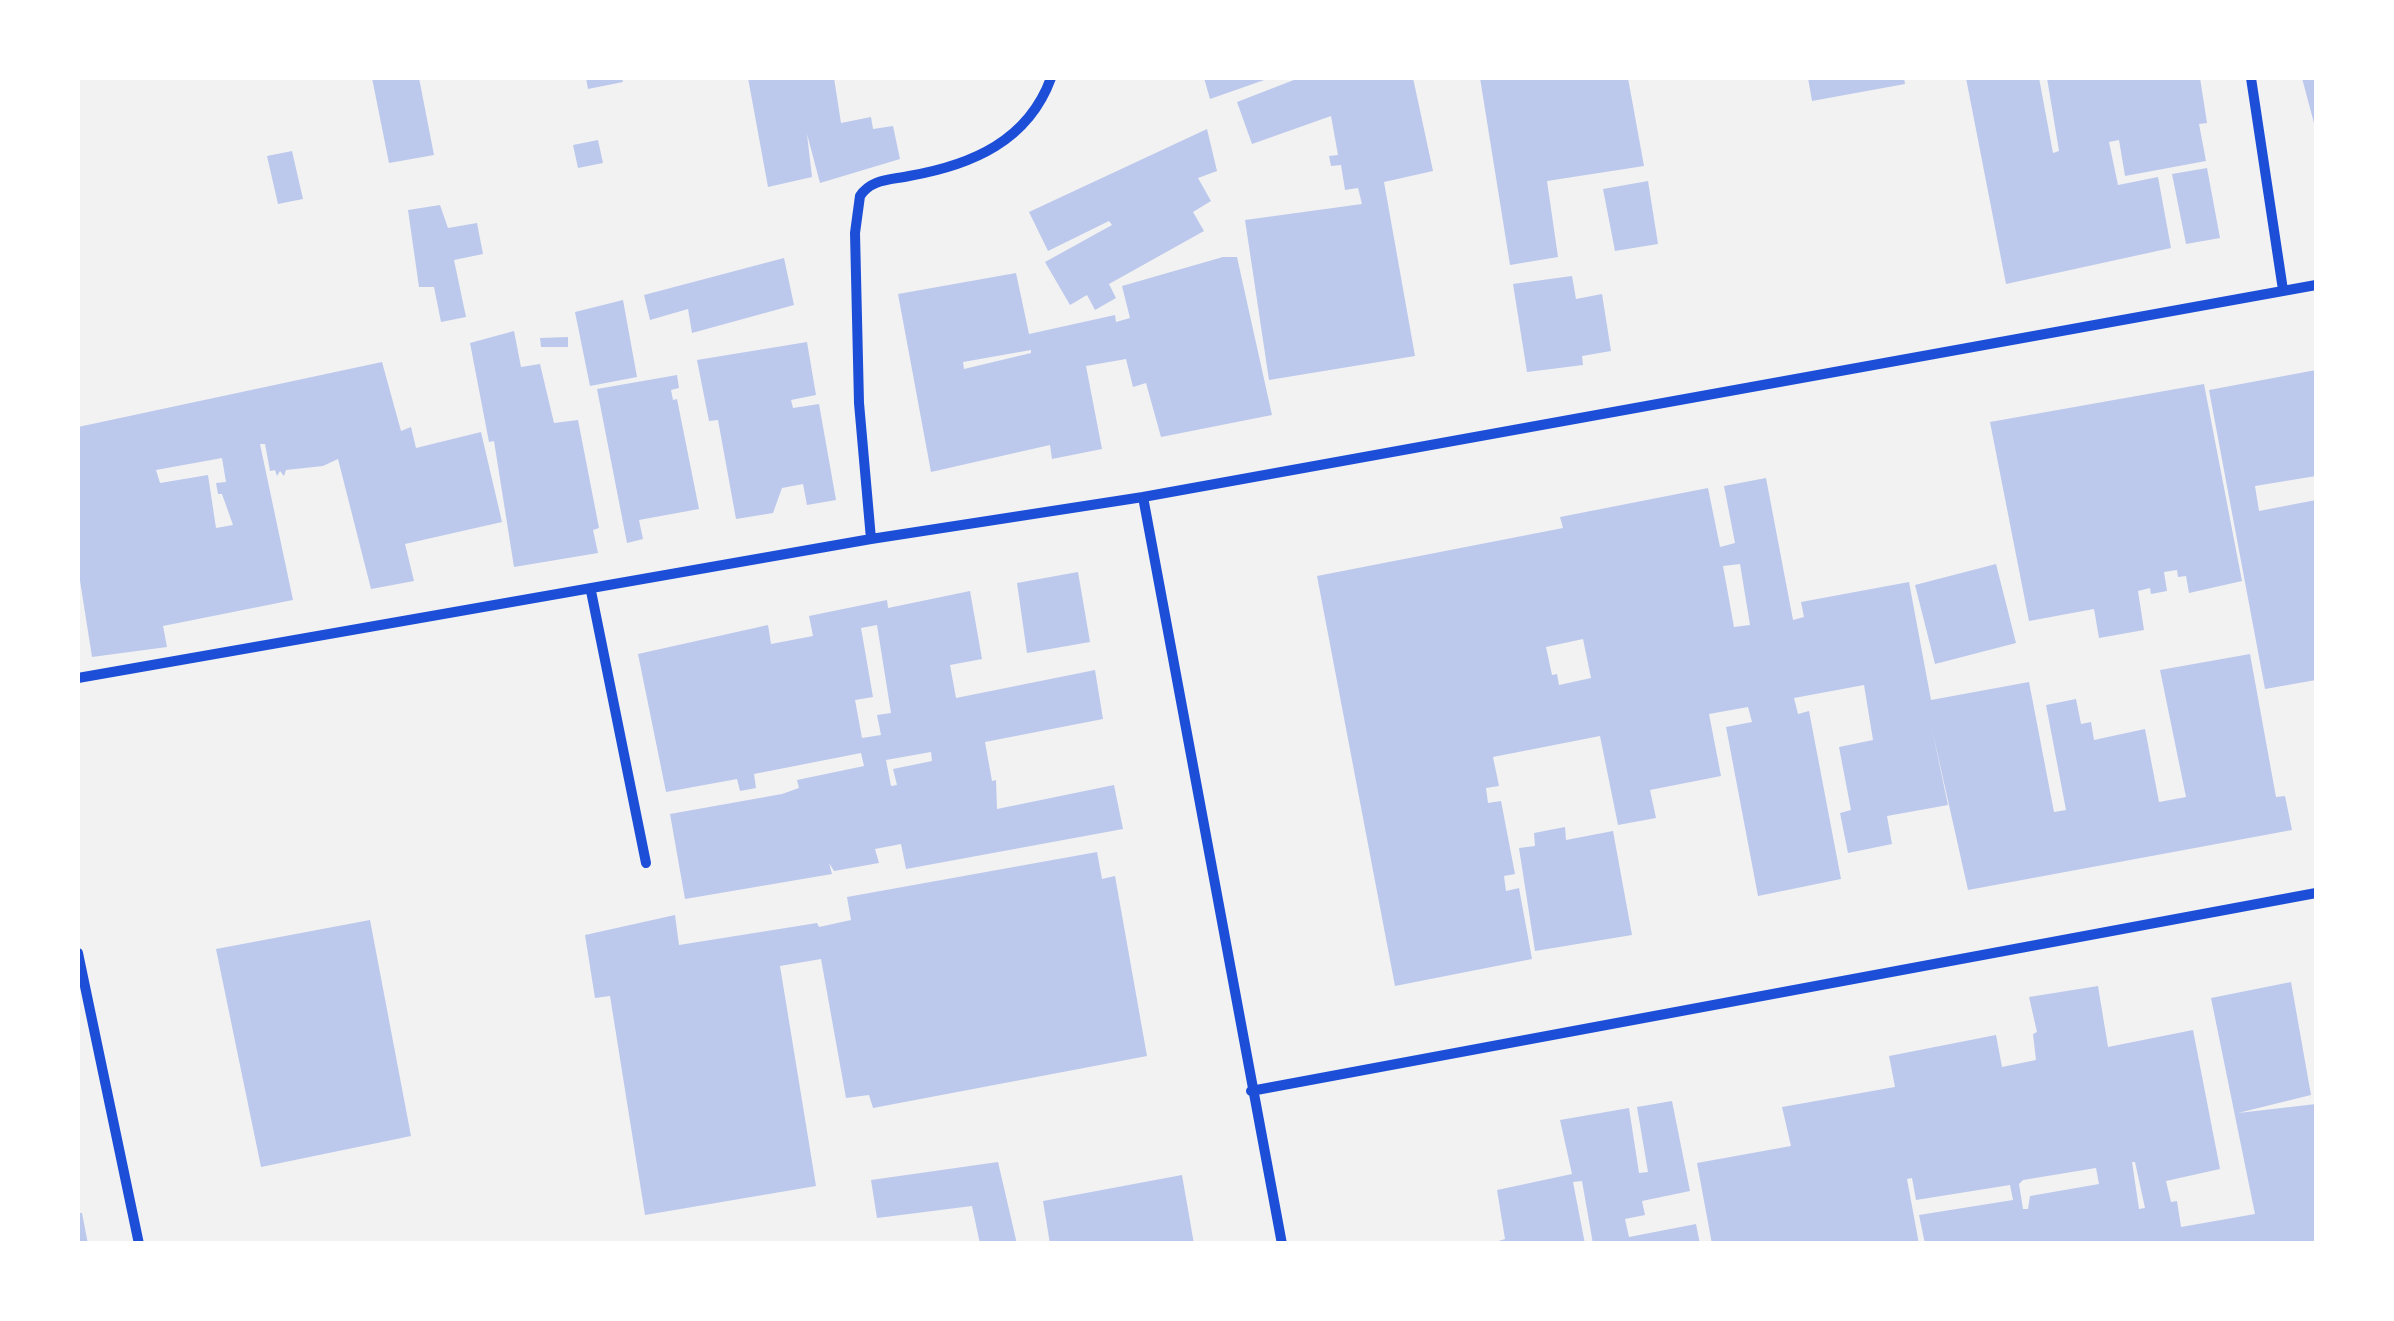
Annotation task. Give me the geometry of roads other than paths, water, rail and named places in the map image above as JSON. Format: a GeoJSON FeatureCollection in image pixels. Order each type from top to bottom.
{"type":"FeatureCollection","features":[{"type":"Feature","properties":{"kind":"street"},"geometry":{"type":"LineString","coordinates":[[870,539],[859,403],[855,233],[860,196],[876,182],[974,158],[1015,136],[1041,101],[1051,78]]}},
{"type":"Feature","properties":{"kind":"street"},"geometry":{"type":"LineString","coordinates":[[2252,78],[2283,290]]}},
{"type":"Feature","properties":{"kind":"street"},"geometry":{"type":"LineString","coordinates":[[78,678],[870,539],[1144,497],[2316,285]]}},
{"type":"Feature","properties":{"kind":"street"},"geometry":{"type":"LineString","coordinates":[[1144,497],[1282,1244]]}},
{"type":"Feature","properties":{"kind":"street"},"geometry":{"type":"LineString","coordinates":[[591,590],[646,863]]}},
{"type":"Feature","properties":{"kind":"street"},"geometry":{"type":"LineString","coordinates":[[1251,1091],[2316,894]]}},
{"type":"Feature","properties":{"kind":"street"},"geometry":{"type":"LineString","coordinates":[[78,953],[139,1244]]}}]}
